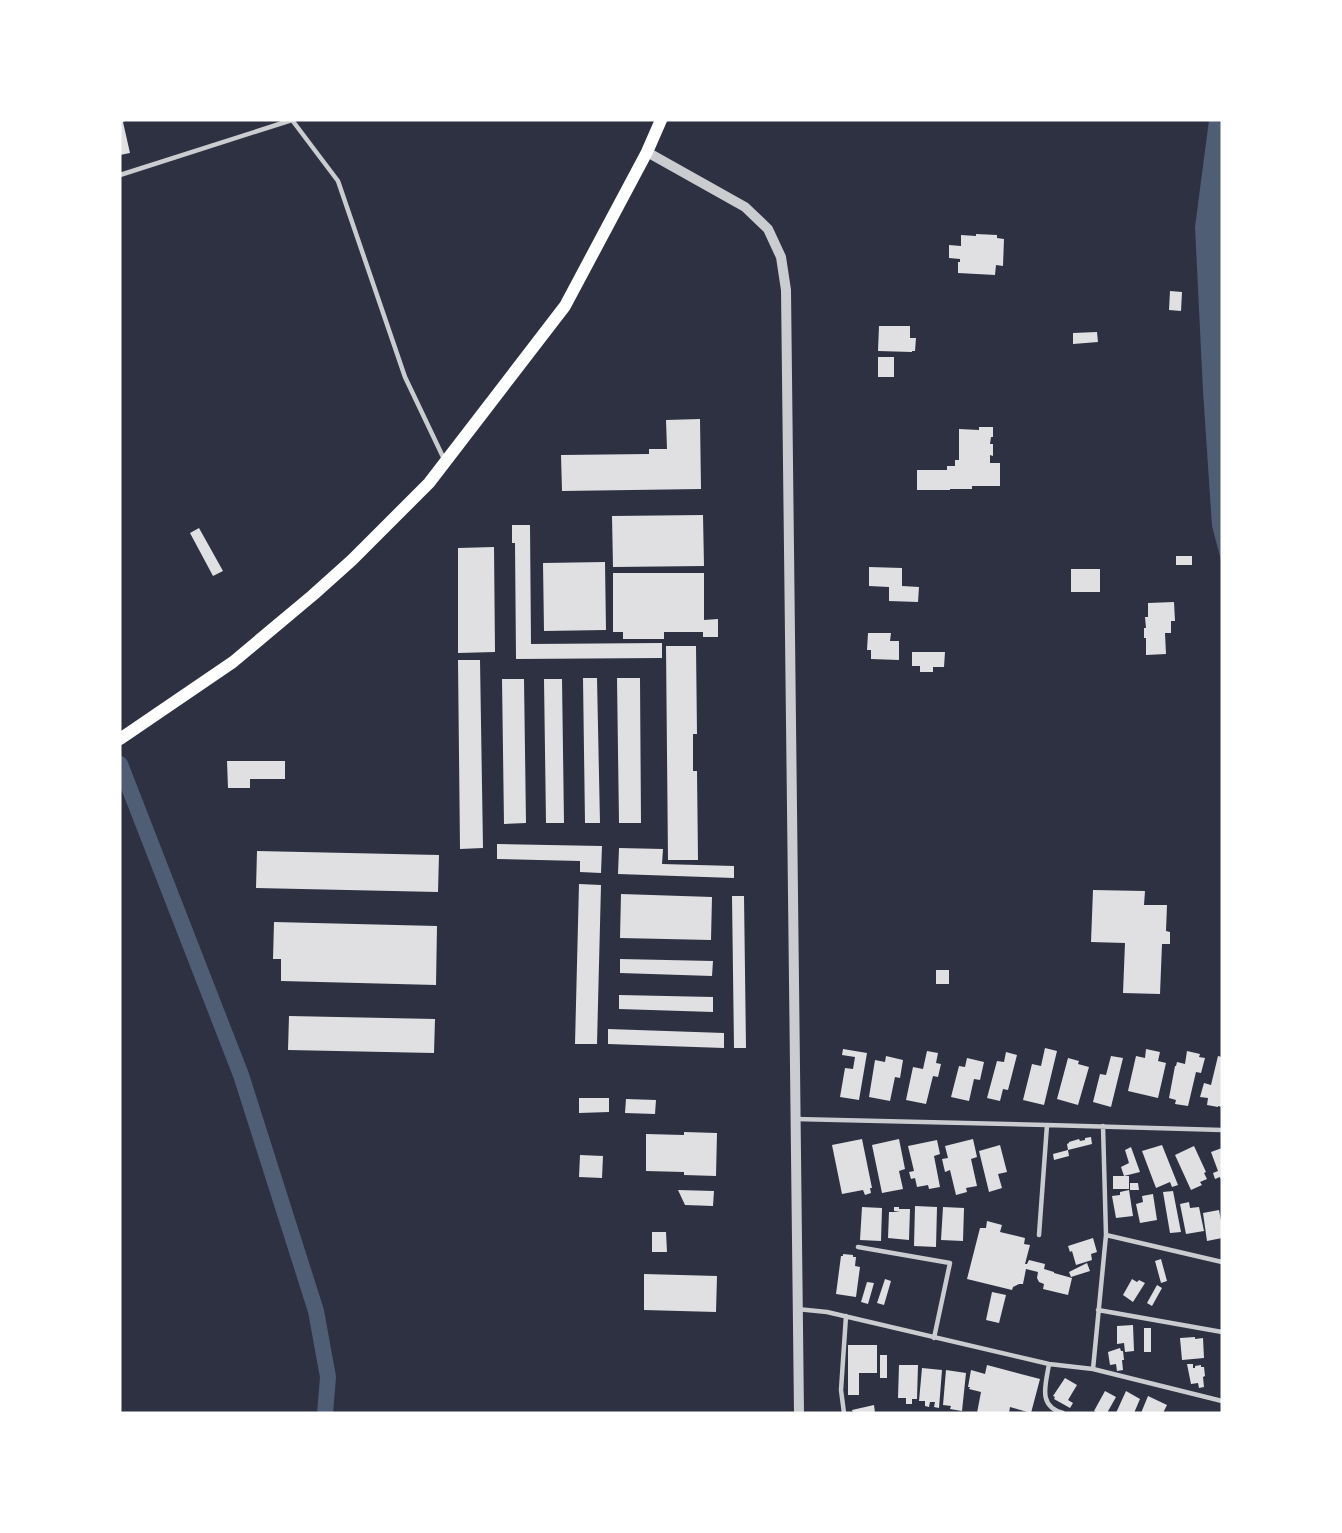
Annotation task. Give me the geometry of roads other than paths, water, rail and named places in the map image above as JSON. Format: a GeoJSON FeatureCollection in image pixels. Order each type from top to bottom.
{"type":"FeatureCollection","features":[{"type":"Feature","properties":{"kind":"main road"},"geometry":{"type":"LineString","coordinates":[[120,739],[233,662],[352,560],[429,483],[565,306],[647,152],[661,120]]}},
{"type":"Feature","properties":{"kind":"street"},"geometry":{"type":"LineString","coordinates":[[647,152],[746,207],[768,229],[780,257],[786,291],[799,1413]]}},
{"type":"Feature","properties":{"kind":"lane"},"geometry":{"type":"LineString","coordinates":[[120,175],[292,120],[338,181],[405,377],[445,462]]}},
{"type":"Feature","properties":{"kind":"lane"},"geometry":{"type":"LineString","coordinates":[[795,1119],[1222,1130]]}},
{"type":"Feature","properties":{"kind":"lane"},"geometry":{"type":"LineString","coordinates":[[1039,1235],[1047,1125]]}},
{"type":"Feature","properties":{"kind":"lane"},"geometry":{"type":"LineString","coordinates":[[1093,1369],[1106,1235],[1103,1126]]}},
{"type":"Feature","properties":{"kind":"lane"},"geometry":{"type":"LineString","coordinates":[[1106,1235],[1222,1262]]}},
{"type":"Feature","properties":{"kind":"lane"},"geometry":{"type":"LineString","coordinates":[[858,1248],[950,1263],[934,1338]]}},
{"type":"Feature","properties":{"kind":"lane"},"geometry":{"type":"LineString","coordinates":[[797,1309],[846,1316],[1049,1364],[1093,1369],[1222,1401]]}},
{"type":"Feature","properties":{"kind":"lane"},"geometry":{"type":"LineString","coordinates":[[1098,1310],[1222,1332]]}},
{"type":"Feature","properties":{"kind":"lane"},"geometry":{"type":"LineString","coordinates":[[844,1413],[841,1390],[846,1316]]}},
{"type":"Feature","properties":{"kind":"lane"},"geometry":{"type":"LineString","coordinates":[[1049,1364],[1044,1391],[1047,1404],[1055,1411],[1063,1413]]}},
{"type":"Feature","properties":{"kind":"water"},"geometry":{"type":"Polygon","coordinates":[[[1209,120],[1222,120],[1222,564],[1212,526],[1195,227],[1209,120]]]}},
{"type":"Feature","properties":{"kind":"waterway"},"geometry":{"type":"LineString","coordinates":[[120,764],[241,1075],[316,1311],[328,1377],[325,1413]]}}]}
